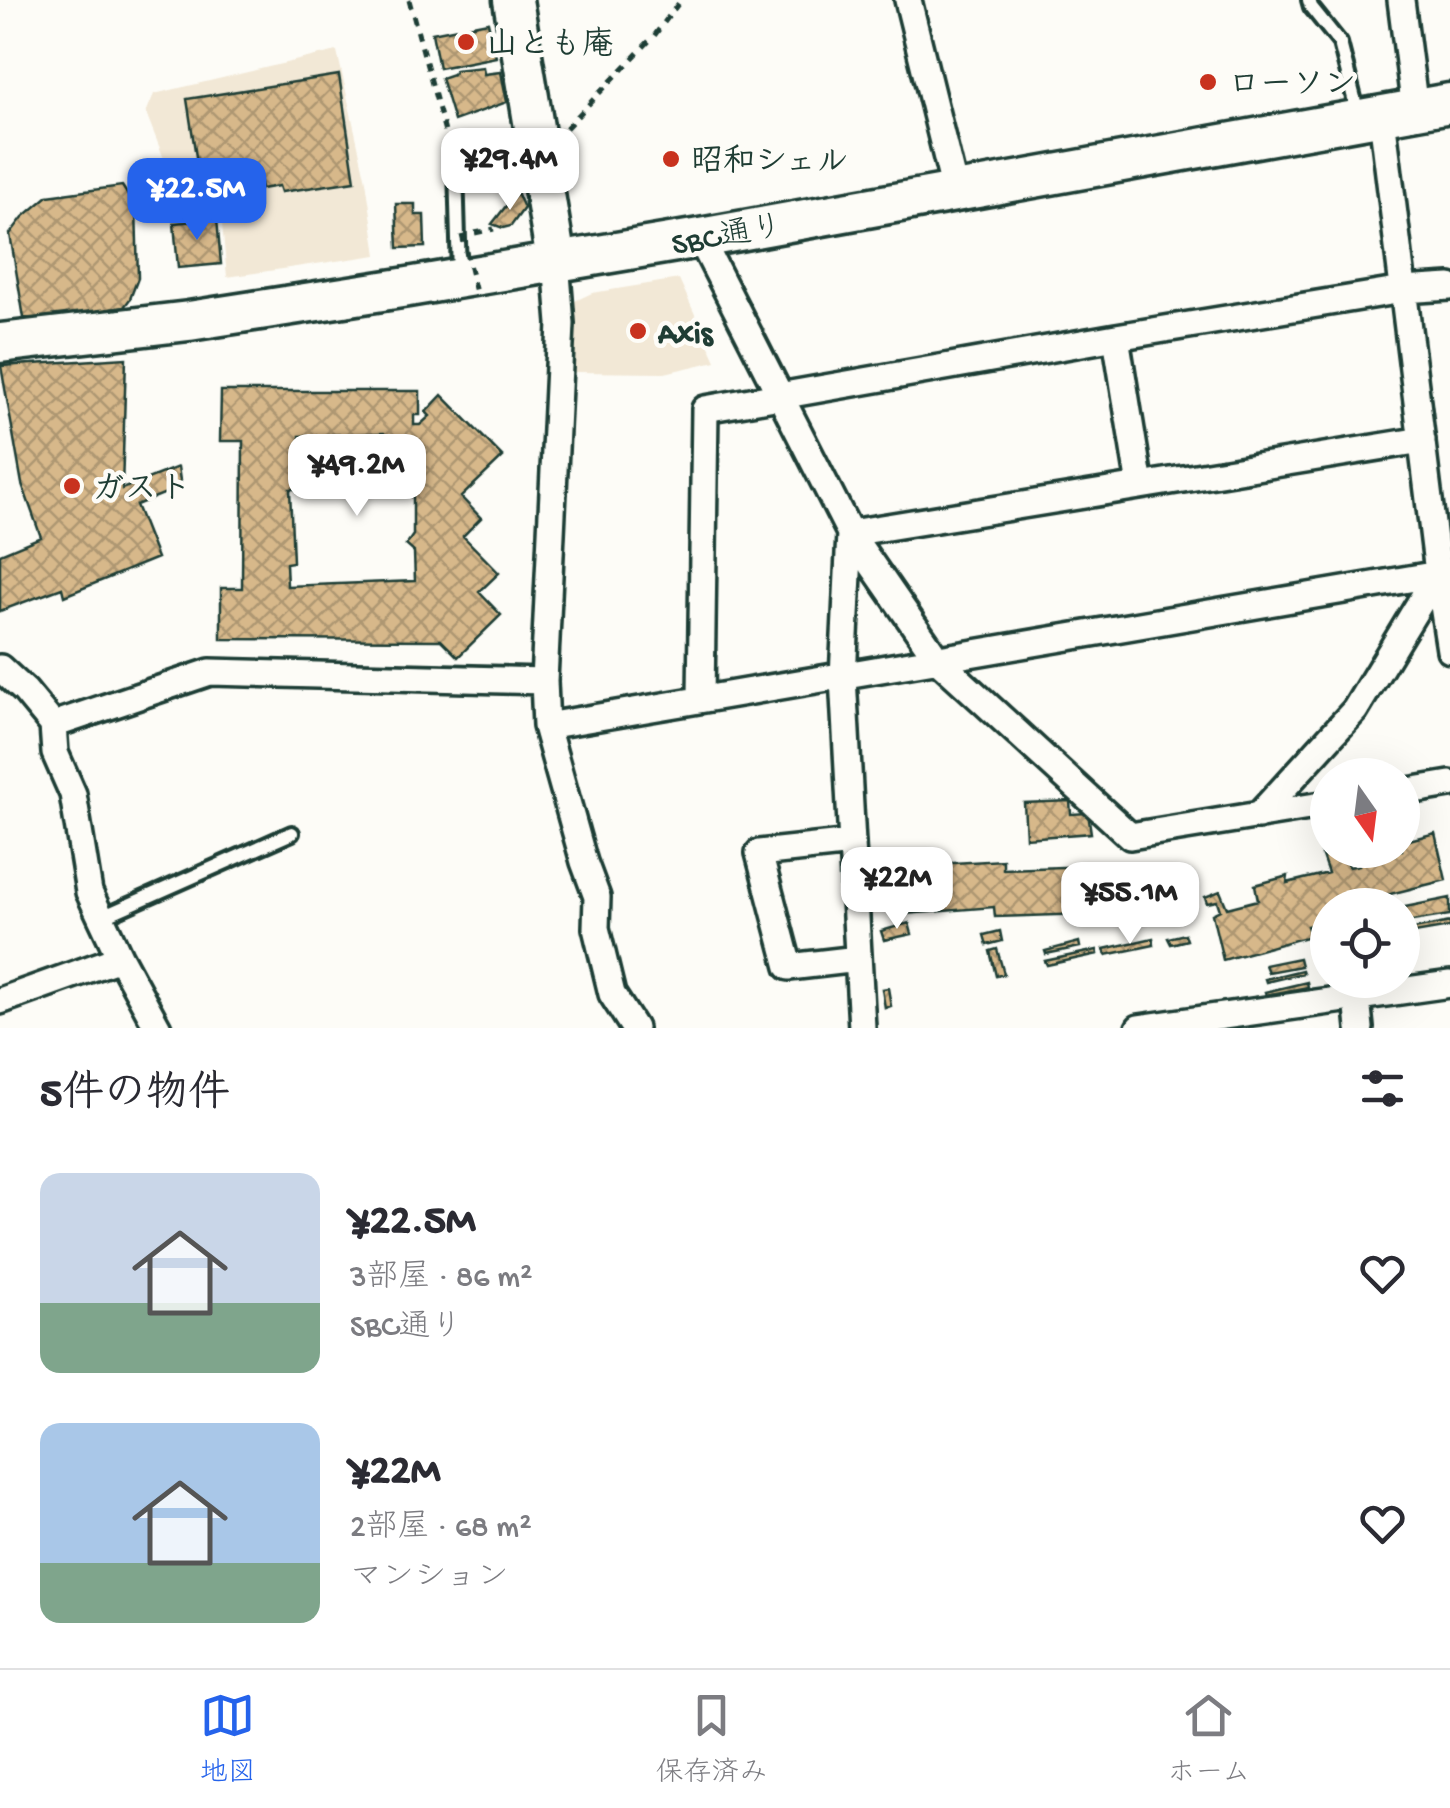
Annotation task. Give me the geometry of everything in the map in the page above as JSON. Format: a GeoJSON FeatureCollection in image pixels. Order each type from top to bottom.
{"type":"FeatureCollection","features":[{"type":"Feature","properties":{"kind":"street"},"geometry":{"type":"LineString","coordinates":[[514,0],[556,261],[560,324],[544,681],[546,726],[596,897],[596,928],[612,994],[634,1028]]}},
{"type":"Feature","properties":{"kind":"street"},"geometry":{"type":"LineString","coordinates":[[908,0],[955,191]]}},
{"type":"Feature","properties":{"kind":"street"},"geometry":{"type":"LineString","coordinates":[[1401,0],[1404,290],[1422,440],[1444,573],[1450,650]]}},
{"type":"Feature","properties":{"kind":"street","name":"SBC通り"},"geometry":{"type":"LineString","coordinates":[[0,342],[468,287],[556,261],[1402,113]]}},
{"type":"Feature","properties":{"kind":"street"},"geometry":{"type":"LineString","coordinates":[[700,238],[850,533],[938,660],[1130,836],[1310,807]]}},
{"type":"Feature","properties":{"kind":"street"},"geometry":{"type":"LineString","coordinates":[[702,698],[705,409],[1116,337],[1450,286]]}},
{"type":"Feature","properties":{"kind":"street"},"geometry":{"type":"LineString","coordinates":[[1116,337],[1140,486]]}},
{"type":"Feature","properties":{"kind":"street"},"geometry":{"type":"LineString","coordinates":[[850,533],[1422,440]]}},
{"type":"Feature","properties":{"kind":"street"},"geometry":{"type":"LineString","coordinates":[[850,533],[842,677],[862,1028]]}},
{"type":"Feature","properties":{"kind":"street"},"geometry":{"type":"LineString","coordinates":[[546,726],[1444,573]]}},
{"type":"Feature","properties":{"kind":"street"},"geometry":{"type":"LineString","coordinates":[[1258,816],[1354,710],[1444,573]]}},
{"type":"Feature","properties":{"kind":"street"},"geometry":{"type":"LineString","coordinates":[[0,668],[53,725],[55,754],[73,794],[89,892],[158,1028]]}},
{"type":"Feature","properties":{"kind":"street"},"geometry":{"type":"LineString","coordinates":[[53,725],[210,672],[544,681]]}},
{"type":"Feature","properties":{"kind":"street"},"geometry":{"type":"LineString","coordinates":[[1420,789],[1450,784]]}},
{"type":"Feature","properties":{"kind":"street"},"geometry":{"type":"LineString","coordinates":[[852,843],[759,853],[788,966],[858,960]]}},
{"type":"Feature","properties":{"kind":"street"},"geometry":{"type":"LineString","coordinates":[[0,1001],[120,958]]}},
{"type":"Feature","properties":{"kind":"street"},"geometry":{"type":"LineString","coordinates":[[1420,989],[1450,984]]}},
{"type":"Feature","properties":{"kind":"street"},"geometry":{"type":"LineString","coordinates":[[1139,1028],[1203,1024],[1357,998],[1360,1028]]}},
{"type":"Feature","properties":{"kind":"lane"},"geometry":{"type":"LineString","coordinates":[[1309,0],[1340,43],[1402,113]]}},
{"type":"Feature","properties":{"kind":"lane"},"geometry":{"type":"LineString","coordinates":[[450,150],[456,167],[468,287]]}},
{"type":"Feature","properties":{"kind":"lane"},"geometry":{"type":"LineString","coordinates":[[102,917],[292,834]]}},
{"type":"Feature","properties":{"kind":"path"},"geometry":{"type":"LineString","coordinates":[[410,0],[450,150]]}},
{"type":"Feature","properties":{"kind":"path"},"geometry":{"type":"LineString","coordinates":[[539,156],[654,36],[681,0]]}},
{"type":"Feature","properties":{"kind":"path"},"geometry":{"type":"LineString","coordinates":[[462,236],[468,287]]}},
{"type":"Feature","properties":{"kind":"shaded area"},"geometry":{"type":"Polygon","coordinates":[[[337,51],[366,181],[377,255],[227,277],[221,212],[174,218],[172,179],[146,113],[154,94],[337,51]]]}},
{"type":"Feature","properties":{"kind":"shaded area","name":"Axis"},"geometry":{"type":"Polygon","coordinates":[[[679,279],[716,361],[665,373],[573,372],[575,301],[592,293],[679,279]]]}},
{"type":"Feature","properties":{"kind":"building"},"geometry":{"type":"Polygon","coordinates":[[[488,22],[496,57],[439,68],[432,33],[488,22]]]}},
{"type":"Feature","properties":{"kind":"building"},"geometry":{"type":"Polygon","coordinates":[[[483,67],[484,74],[501,72],[507,102],[454,121],[441,78],[455,70],[483,67]]]}},
{"type":"Feature","properties":{"kind":"building"},"geometry":{"type":"Polygon","coordinates":[[[339,75],[355,181],[281,192],[279,186],[261,189],[259,177],[211,184],[209,174],[199,176],[187,99],[339,75]]]}},
{"type":"Feature","properties":{"kind":"building"},"geometry":{"type":"Polygon","coordinates":[[[122,186],[136,208],[138,278],[130,299],[124,307],[42,320],[24,318],[10,234],[48,196],[122,186]]]}},
{"type":"Feature","properties":{"kind":"building"},"geometry":{"type":"Polygon","coordinates":[[[517,192],[524,208],[511,226],[492,224],[517,192]]]}},
{"type":"Feature","properties":{"kind":"building"},"geometry":{"type":"Polygon","coordinates":[[[396,204],[415,204],[415,215],[424,215],[425,247],[398,248],[396,204]]]}},
{"type":"Feature","properties":{"kind":"building"},"geometry":{"type":"Polygon","coordinates":[[[217,219],[221,264],[178,268],[174,223],[217,219]]]}},
{"type":"Feature","properties":{"kind":"building","name":"ガスト"},"geometry":{"type":"Polygon","coordinates":[[[126,358],[122,489],[178,467],[181,487],[136,505],[157,558],[64,596],[62,588],[0,611],[0,554],[41,537],[22,484],[1,366],[126,358]]]}},
{"type":"Feature","properties":{"kind":"building"},"geometry":{"type":"Polygon","coordinates":[[[221,391],[420,391],[420,415],[414,415],[414,425],[430,416],[426,412],[442,395],[503,457],[461,497],[481,518],[463,536],[499,573],[479,592],[501,615],[458,657],[441,640],[221,639],[221,588],[242,588],[243,441],[220,441],[221,391]],[[384,433],[300,436],[302,489],[290,489],[293,562],[286,563],[287,586],[415,581],[414,552],[406,545],[413,535],[413,464],[384,433]]]}},
{"type":"Feature","properties":{"kind":"building"},"geometry":{"type":"Polygon","coordinates":[[[1070,801],[1071,814],[1088,813],[1091,833],[1026,838],[1024,803],[1070,801]]]}},
{"type":"Feature","properties":{"kind":"building"},"geometry":{"type":"Polygon","coordinates":[[[1435,833],[1446,880],[1414,888],[1310,888],[1310,936],[1223,960],[1212,914],[1220,910],[1217,901],[1207,903],[1205,897],[1220,891],[1227,908],[1258,900],[1255,885],[1288,876],[1287,883],[1328,873],[1326,868],[1420,868],[1420,837],[1435,833]]]}},
{"type":"Feature","properties":{"kind":"building"},"geometry":{"type":"Polygon","coordinates":[[[1003,860],[1003,869],[1092,866],[1094,876],[1173,874],[1177,920],[1085,924],[1086,914],[995,917],[994,907],[892,915],[887,867],[1003,860]]]}},
{"type":"Feature","properties":{"kind":"building"},"geometry":{"type":"Polygon","coordinates":[[[1450,898],[1450,915],[1420,920],[1420,904],[1450,898]]]}},
{"type":"Feature","properties":{"kind":"building"},"geometry":{"type":"Polygon","coordinates":[[[1450,922],[1450,927],[1420,932],[1420,928],[1450,922]]]}},
{"type":"Feature","properties":{"kind":"building"},"geometry":{"type":"Polygon","coordinates":[[[909,923],[912,934],[884,940],[881,931],[909,923]]]}},
{"type":"Feature","properties":{"kind":"building"},"geometry":{"type":"Polygon","coordinates":[[[1000,931],[1002,941],[987,945],[984,935],[1000,931]]]}},
{"type":"Feature","properties":{"kind":"building"},"geometry":{"type":"Polygon","coordinates":[[[1185,934],[1187,940],[1171,944],[1168,938],[1185,934]]]}},
{"type":"Feature","properties":{"kind":"building"},"geometry":{"type":"Polygon","coordinates":[[[1153,938],[1154,945],[1106,955],[1104,949],[1153,938]]]}},
{"type":"Feature","properties":{"kind":"building"},"geometry":{"type":"Polygon","coordinates":[[[1079,942],[1080,947],[1046,954],[1045,951],[1079,942]]]}},
{"type":"Feature","properties":{"kind":"building"},"geometry":{"type":"Polygon","coordinates":[[[997,949],[1004,974],[996,976],[990,951],[997,949]]]}},
{"type":"Feature","properties":{"kind":"building"},"geometry":{"type":"Polygon","coordinates":[[[1097,950],[1098,954],[1047,965],[1045,961],[1097,950]]]}},
{"type":"Feature","properties":{"kind":"building"},"geometry":{"type":"Polygon","coordinates":[[[1299,958],[1301,966],[1268,972],[1265,965],[1299,958]]]}},
{"type":"Feature","properties":{"kind":"building"},"geometry":{"type":"Polygon","coordinates":[[[1302,970],[1303,973],[1266,982],[1265,979],[1302,970]]]}},
{"type":"Feature","properties":{"kind":"building"},"geometry":{"type":"Polygon","coordinates":[[[1307,982],[1308,987],[1266,995],[1265,992],[1307,982]]]}},
{"type":"Feature","properties":{"kind":"building"},"geometry":{"type":"Polygon","coordinates":[[[888,988],[891,1006],[885,1008],[882,989],[888,988]]]}},
{"type":"Feature","properties":{"kind":"place","name":"山とも庵"},"geometry":{"type":"Point","coordinates":[466,42]}},
{"type":"Feature","properties":{"kind":"place","name":"ローソン"},"geometry":{"type":"Point","coordinates":[1208,82]}},
{"type":"Feature","properties":{"kind":"place","name":"昭和シェル"},"geometry":{"type":"Point","coordinates":[671,159]}},
{"type":"Feature","properties":{"kind":"place","name":"Axis"},"geometry":{"type":"Point","coordinates":[638,331]}},
{"type":"Feature","properties":{"kind":"place","name":"ガスト"},"geometry":{"type":"Point","coordinates":[72,486]}}]}
